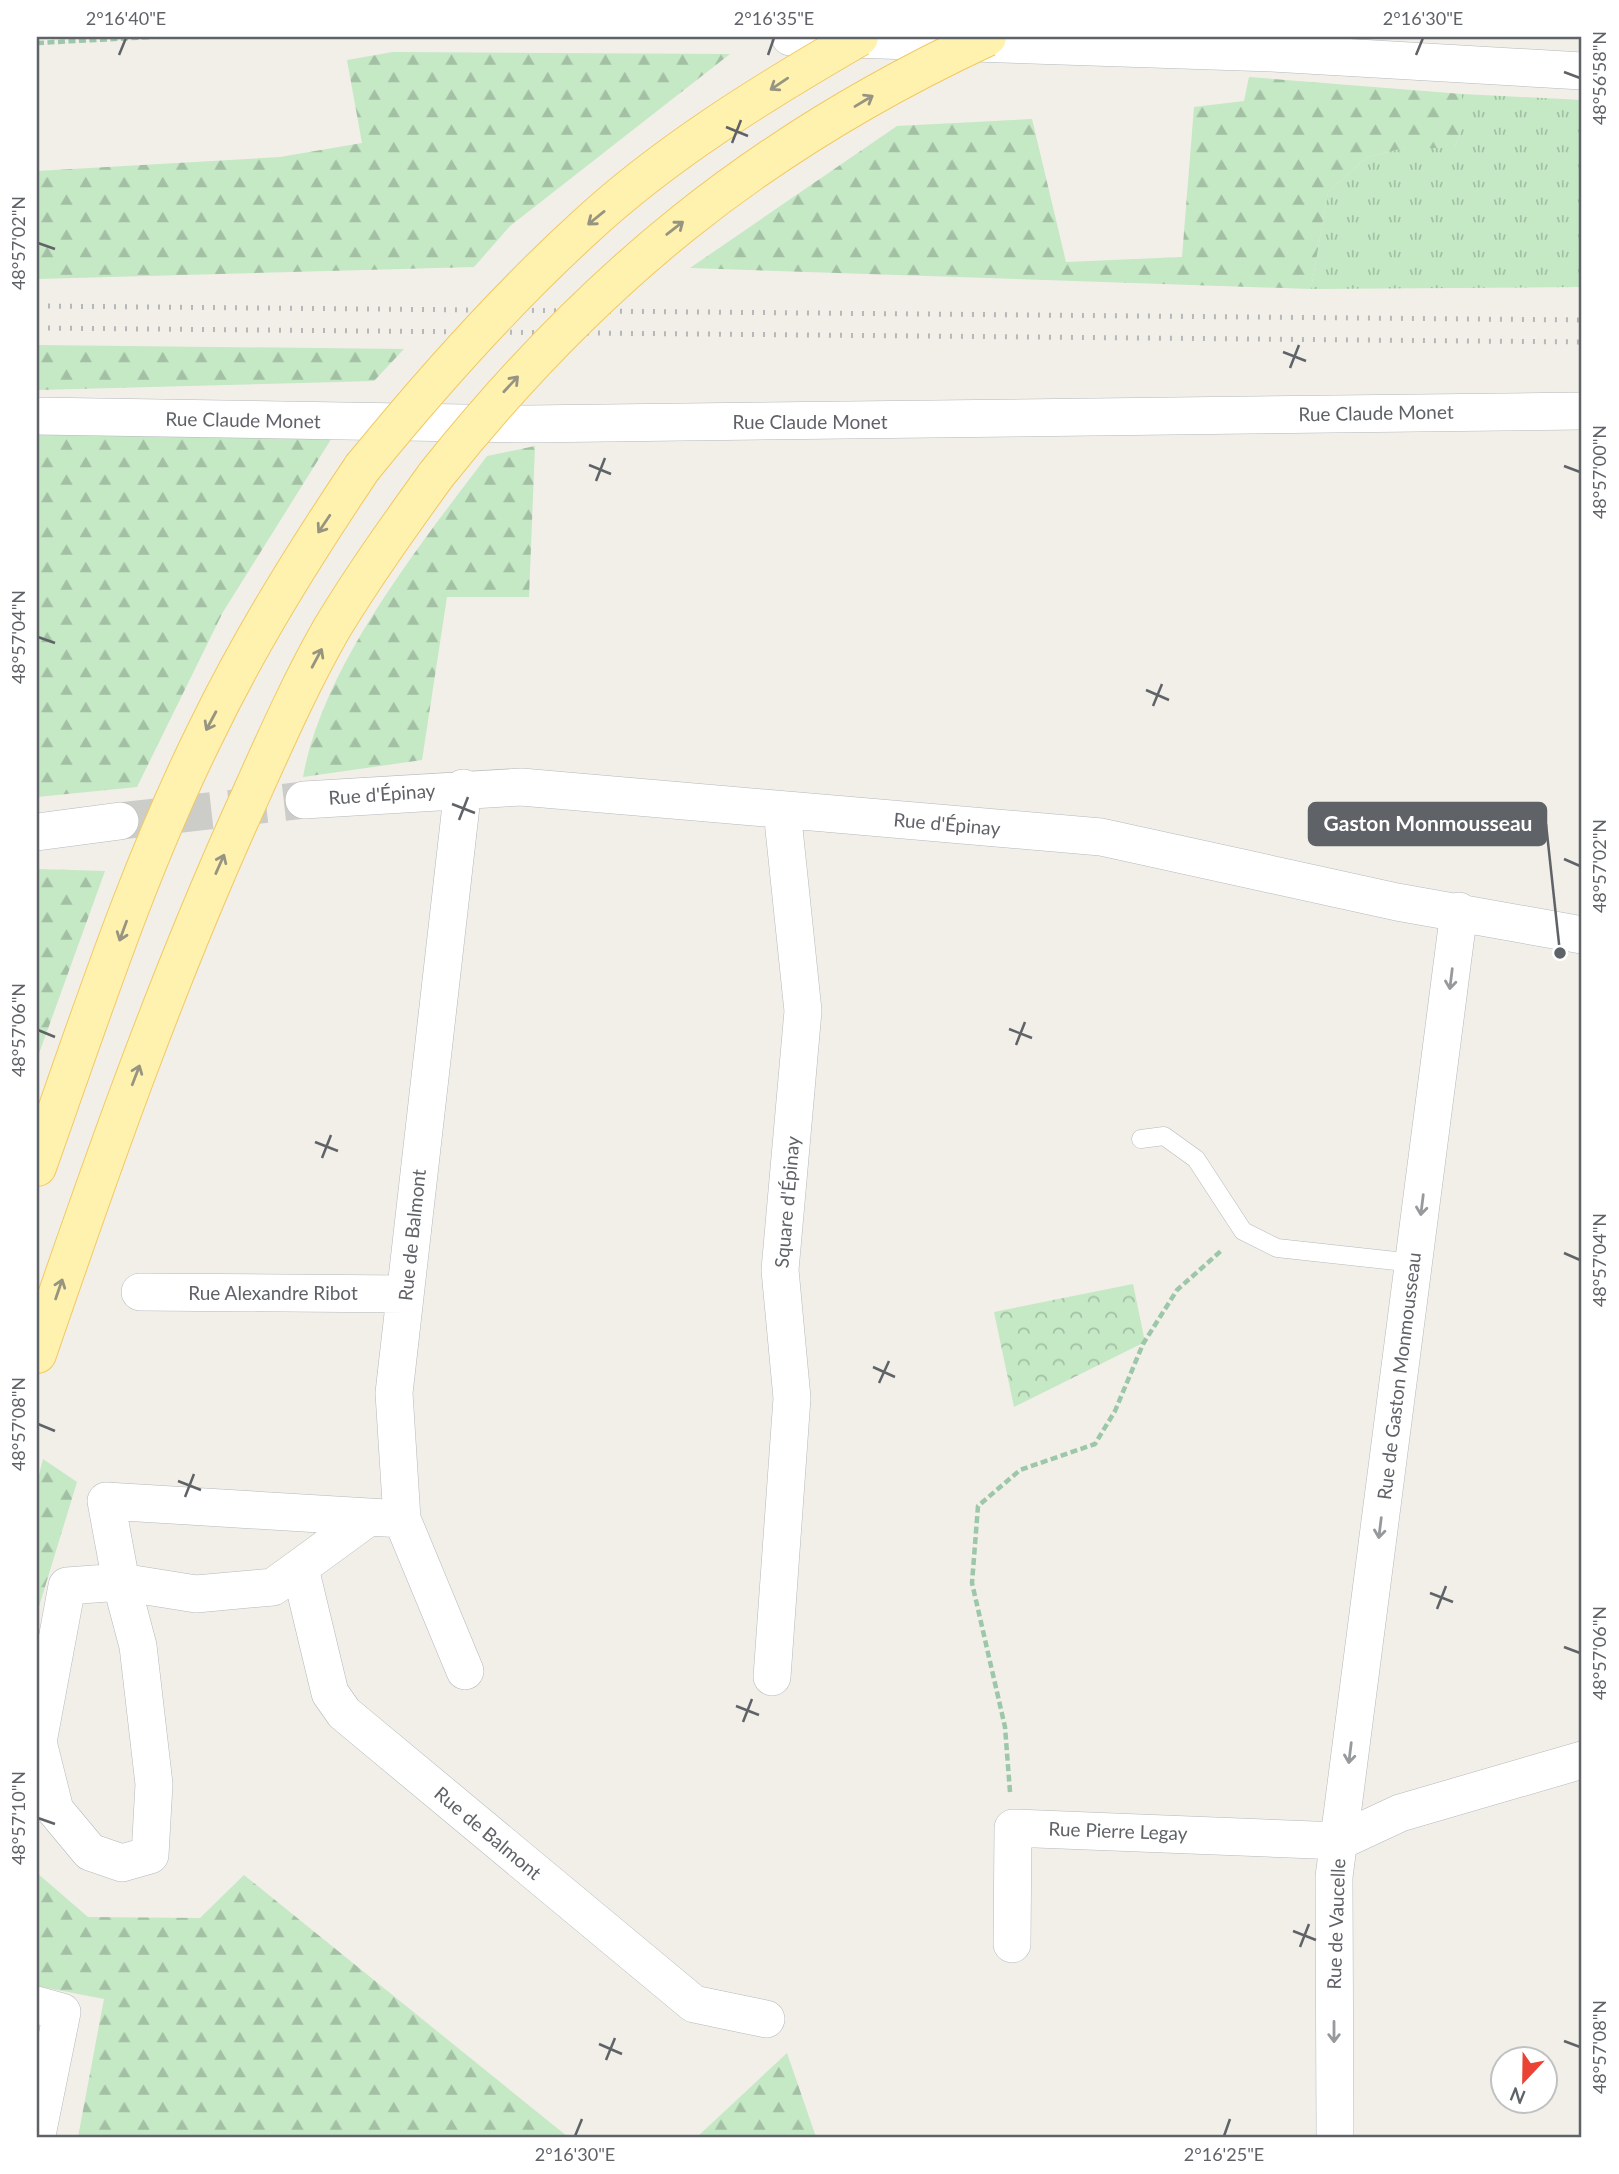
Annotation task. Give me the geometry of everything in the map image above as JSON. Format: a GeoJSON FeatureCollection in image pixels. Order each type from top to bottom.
{"type":"FeatureCollection","features":[{"type":"Feature","properties":{"kind":"main road"},"geometry":{"type":"LineString","coordinates":[[37,1167],[148,863],[206,732],[292,574],[362,468],[432,382],[499,310],[587,225],[665,163],[790,77],[859,37]]}},
{"type":"Feature","properties":{"kind":"main road"},"geometry":{"type":"LineString","coordinates":[[37,1354],[111,1137],[189,938],[286,715],[331,629],[376,558],[436,475],[496,400],[549,342],[663,237],[725,189],[789,146],[912,72],[987,37]]}},
{"type":"Feature","properties":{"kind":"street"},"geometry":{"type":"LineString","coordinates":[[790,37],[1272,53],[1582,71]]}},
{"type":"Feature","properties":{"kind":"street","name":"Rue Claude Monet"},"geometry":{"type":"LineString","coordinates":[[37,416],[542,424],[1582,411]]}},
{"type":"Feature","properties":{"kind":"street","name":"Rue d'Épinay"},"geometry":{"type":"LineString","coordinates":[[304,800],[463,788],[521,787],[1101,837],[1396,902],[1459,911],[1582,935]]}},
{"type":"Feature","properties":{"kind":"street","name":"Rue de Balmont"},"geometry":{"type":"LineString","coordinates":[[463,788],[394,1393],[386,1518],[465,1671]]}},
{"type":"Feature","properties":{"kind":"street","name":"Square d'Épinay"},"geometry":{"type":"LineString","coordinates":[[772,1677],[792,1398],[780,1270],[803,1011],[782,810]]}},
{"type":"Feature","properties":{"kind":"street"},"geometry":{"type":"LineString","coordinates":[[37,831],[120,821]]}},
{"type":"Feature","properties":{"kind":"street","name":"Rue de Gaston Monmousseau"},"geometry":{"type":"LineString","coordinates":[[1340,1841],[1459,911]]}},
{"type":"Feature","properties":{"kind":"street","name":"Rue Alexandre Ribot"},"geometry":{"type":"LineString","coordinates":[[140,1292],[405,1294]]}},
{"type":"Feature","properties":{"kind":"street"},"geometry":{"type":"LineString","coordinates":[[386,1518],[106,1501],[121,1581],[138,1646],[154,1784],[150,1855],[122,1863],[90,1852],[55,1810],[37,1745],[66,1586],[121,1581],[196,1594],[273,1587],[300,1568],[386,1518]]}},
{"type":"Feature","properties":{"kind":"street","name":"Rue de Balmont"},"geometry":{"type":"LineString","coordinates":[[300,1568],[330,1693],[344,1713],[694,2004],[766,2019]]}},
{"type":"Feature","properties":{"kind":"street","name":"Rue de Vaucelle"},"geometry":{"type":"LineString","coordinates":[[1335,2137],[1334,1877],[1340,1841],[1400,1813],[1582,1760]]}},
{"type":"Feature","properties":{"kind":"street"},"geometry":{"type":"LineString","coordinates":[[1012,1944],[1013,1828]]}},
{"type":"Feature","properties":{"kind":"street","name":"Rue Pierre Legay"},"geometry":{"type":"LineString","coordinates":[[1013,1828],[1340,1841]]}},
{"type":"Feature","properties":{"kind":"street"},"geometry":{"type":"LineString","coordinates":[[37,2005],[62,2012],[37,2135]]}},
{"type":"Feature","properties":{"kind":"lane"},"geometry":{"type":"LineString","coordinates":[[1142,1139],[1164,1136],[1196,1159],[1242,1231],[1277,1248],[1414,1263]]}},
{"type":"Feature","properties":{"kind":"path"},"geometry":{"type":"LineString","coordinates":[[37,43],[153,37]]}},
{"type":"Feature","properties":{"kind":"path"},"geometry":{"type":"LineString","coordinates":[[1013,1828],[1005,1727],[972,1583],[978,1506],[1020,1470],[1095,1444],[1115,1411],[1143,1345],[1177,1290],[1242,1231]]}},
{"type":"Feature","properties":{"kind":"green space"},"geometry":{"type":"Polygon","coordinates":[[[393,52],[730,54],[510,226],[474,267],[37,279],[37,171],[280,157],[362,143],[347,60],[393,52]]]}},
{"type":"Feature","properties":{"kind":"green space"},"geometry":{"type":"Polygon","coordinates":[[[1249,77],[1462,94],[1462,129],[1454,148],[1405,148],[1367,157],[1328,192],[1311,289],[690,268],[897,126],[1032,119],[1066,262],[1182,257],[1194,107],[1244,101],[1249,77]]]}},
{"type":"Feature","properties":{"kind":"green space"},"geometry":{"type":"Polygon","coordinates":[[[1462,94],[1582,100],[1582,287],[1311,289],[1328,192],[1367,157],[1405,148],[1454,148],[1462,129],[1462,94]]]}},
{"type":"Feature","properties":{"kind":"green space"},"geometry":{"type":"Polygon","coordinates":[[[37,345],[404,349],[374,381],[37,390],[37,345]]]}},
{"type":"Feature","properties":{"kind":"green space"},"geometry":{"type":"Polygon","coordinates":[[[37,430],[335,433],[223,612],[137,787],[37,797],[37,430]]]}},
{"type":"Feature","properties":{"kind":"green space"},"geometry":{"type":"Polygon","coordinates":[[[535,446],[529,597],[447,597],[422,760],[303,777],[314,735],[331,692],[352,650],[405,567],[487,456],[535,446]]]}},
{"type":"Feature","properties":{"kind":"green space"},"geometry":{"type":"Polygon","coordinates":[[[37,869],[105,871],[37,1059],[37,869]]]}},
{"type":"Feature","properties":{"kind":"green space"},"geometry":{"type":"Polygon","coordinates":[[[1133,1284],[1145,1342],[1014,1407],[994,1312],[1133,1284]]]}},
{"type":"Feature","properties":{"kind":"green space"},"geometry":{"type":"Polygon","coordinates":[[[43,1459],[77,1482],[37,1613],[37,1483],[43,1459]]]}},
{"type":"Feature","properties":{"kind":"green space"},"geometry":{"type":"Polygon","coordinates":[[[37,1873],[88,1917],[200,1918],[244,1875],[568,2137],[78,2137],[104,1999],[37,1986],[37,1873]]]}},
{"type":"Feature","properties":{"kind":"green space"},"geometry":{"type":"Polygon","coordinates":[[[787,2053],[816,2137],[697,2137],[787,2053]]]}},
{"type":"Feature","properties":{"kind":"tunnel"},"geometry":{"type":"LineString","coordinates":[[120,821],[304,800]]}},
{"type":"Feature","properties":{"kind":"railway"},"geometry":{"type":"LineString","coordinates":[[37,306],[1582,320]]}},
{"type":"Feature","properties":{"kind":"railway"},"geometry":{"type":"LineString","coordinates":[[37,328],[1582,342]]}},
{"type":"Feature","properties":{"kind":"place","name":"Gaston Monmousseau"},"geometry":{"type":"Point","coordinates":[1560,953]}}]}
